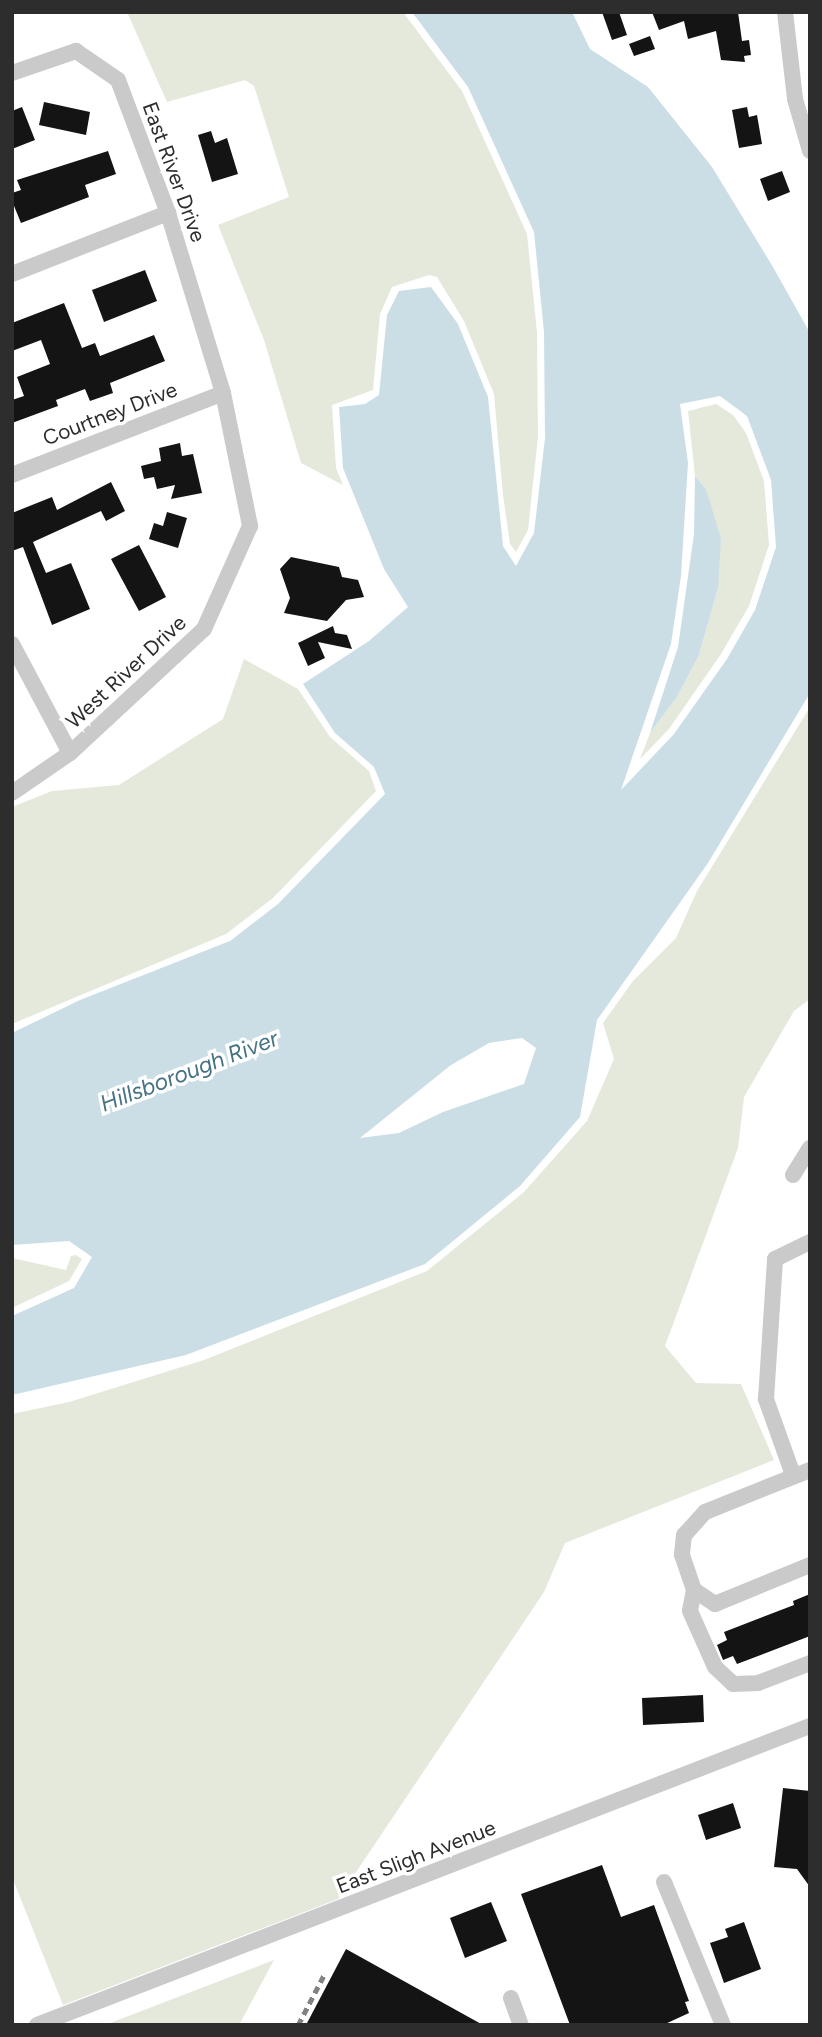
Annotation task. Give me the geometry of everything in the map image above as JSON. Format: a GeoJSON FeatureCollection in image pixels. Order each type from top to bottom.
{"type":"FeatureCollection","features":[{"type":"Feature","properties":{"kind":"street"},"geometry":{"type":"LineString","coordinates":[[785,12],[795,99],[810,151]]}},
{"type":"Feature","properties":{"kind":"street","name":"East River Drive"},"geometry":{"type":"LineString","coordinates":[[12,73],[76,51],[118,80],[168,213],[223,393]]}},
{"type":"Feature","properties":{"kind":"street"},"geometry":{"type":"LineString","coordinates":[[12,274],[168,213]]}},
{"type":"Feature","properties":{"kind":"street","name":"Courtney Drive"},"geometry":{"type":"LineString","coordinates":[[12,475],[223,393]]}},
{"type":"Feature","properties":{"kind":"street","name":"West River Drive"},"geometry":{"type":"LineString","coordinates":[[12,793],[70,753],[204,629],[250,526],[223,393]]}},
{"type":"Feature","properties":{"kind":"street"},"geometry":{"type":"LineString","coordinates":[[12,644],[70,753]]}},
{"type":"Feature","properties":{"kind":"street"},"geometry":{"type":"LineString","coordinates":[[793,1175],[810,1148]]}},
{"type":"Feature","properties":{"kind":"street"},"geometry":{"type":"LineString","coordinates":[[793,1475],[766,1399],[775,1259],[810,1242]]}},
{"type":"Feature","properties":{"kind":"street"},"geometry":{"type":"LineString","coordinates":[[810,1470],[705,1512],[684,1535],[682,1555],[694,1590],[690,1611],[715,1667],[733,1684],[758,1683],[810,1663]]}},
{"type":"Feature","properties":{"kind":"street"},"geometry":{"type":"LineString","coordinates":[[694,1590],[715,1604],[810,1565]]}},
{"type":"Feature","properties":{"kind":"street","name":"East Sligh Avenue"},"geometry":{"type":"LineString","coordinates":[[37,2025],[810,1726]]}},
{"type":"Feature","properties":{"kind":"street"},"geometry":{"type":"LineString","coordinates":[[664,1882],[723,2025]]}},
{"type":"Feature","properties":{"kind":"street"},"geometry":{"type":"LineString","coordinates":[[511,1998],[521,2025]]}},
{"type":"Feature","properties":{"kind":"shaded area"},"geometry":{"type":"Polygon","coordinates":[[[127,12],[403,12],[462,91],[527,234],[537,332],[538,437],[528,530],[516,552],[510,544],[503,495],[494,394],[464,321],[437,277],[429,275],[392,287],[380,314],[373,390],[332,405],[336,468],[343,485],[301,463],[264,340],[218,225],[289,197],[254,86],[245,80],[167,102],[127,12]]]}},
{"type":"Feature","properties":{"kind":"shaded area"},"geometry":{"type":"Polygon","coordinates":[[[716,404],[733,415],[746,433],[764,481],[769,545],[749,606],[721,654],[669,729],[640,759],[650,733],[677,697],[699,655],[718,588],[706,489],[695,476],[688,411],[716,404]]]}},
{"type":"Feature","properties":{"kind":"shaded area"},"geometry":{"type":"Polygon","coordinates":[[[244,659],[298,689],[330,737],[369,771],[376,791],[273,898],[226,934],[12,1024],[12,807],[52,791],[119,785],[223,719],[244,659]]]}},
{"type":"Feature","properties":{"kind":"shaded area"},"geometry":{"type":"Polygon","coordinates":[[[810,707],[810,999],[794,1011],[744,1097],[738,1148],[665,1346],[696,1383],[741,1384],[774,1460],[565,1543],[544,1592],[338,1899],[63,2005],[12,1877],[12,1414],[69,1402],[204,1360],[427,1271],[524,1192],[587,1121],[614,1059],[603,1023],[633,981],[676,938],[697,891],[810,707]]]}},
{"type":"Feature","properties":{"kind":"shaded area"},"geometry":{"type":"Polygon","coordinates":[[[76,1255],[82,1259],[69,1281],[12,1308],[12,1258],[66,1270],[71,1256],[76,1255]]]}},
{"type":"Feature","properties":{"kind":"shaded area"},"geometry":{"type":"Polygon","coordinates":[[[274,1960],[239,2025],[105,2025],[274,1960]]]}},
{"type":"Feature","properties":{"kind":"water","name":"Hillsborough River"},"geometry":{"type":"Polygon","coordinates":[[[412,12],[572,12],[590,49],[648,87],[712,167],[773,267],[810,333],[810,693],[708,863],[597,1020],[580,1117],[520,1186],[425,1264],[186,1355],[12,1395],[12,1316],[74,1288],[92,1257],[69,1241],[12,1245],[12,1033],[80,1000],[230,941],[278,904],[385,794],[374,767],[335,733],[303,684],[369,641],[408,607],[384,569],[343,468],[339,407],[365,404],[379,395],[387,315],[399,291],[431,287],[458,324],[488,397],[503,546],[516,566],[534,533],[545,438],[544,332],[534,232],[468,87],[412,12]],[[720,396],[680,404],[688,463],[681,576],[671,644],[621,790],[674,734],[727,659],[755,610],[776,547],[771,480],[747,416],[720,396]],[[522,1038],[489,1043],[451,1065],[360,1138],[399,1133],[443,1112],[524,1084],[536,1048],[522,1038]]]}},
{"type":"Feature","properties":{"kind":"water"},"geometry":{"type":"Polygon","coordinates":[[[695,476],[706,489],[721,539],[718,588],[699,655],[677,697],[650,733],[678,647],[694,534],[695,476]]]}},
{"type":"Feature","properties":{"kind":"building"},"geometry":{"type":"Polygon","coordinates":[[[602,12],[619,12],[627,35],[612,40],[602,12]]]}},
{"type":"Feature","properties":{"kind":"building"},"geometry":{"type":"Polygon","coordinates":[[[652,12],[738,12],[742,41],[749,40],[751,55],[744,56],[745,62],[721,60],[716,31],[688,39],[684,21],[659,30],[652,12]]]}},
{"type":"Feature","properties":{"kind":"building"},"geometry":{"type":"Polygon","coordinates":[[[650,36],[655,49],[634,56],[629,44],[650,36]]]}},
{"type":"Feature","properties":{"kind":"building"},"geometry":{"type":"Polygon","coordinates":[[[44,102],[90,112],[86,135],[39,125],[44,102]]]}},
{"type":"Feature","properties":{"kind":"building"},"geometry":{"type":"Polygon","coordinates":[[[22,107],[35,140],[12,149],[12,111],[22,107]]]}},
{"type":"Feature","properties":{"kind":"building"},"geometry":{"type":"Polygon","coordinates":[[[747,107],[749,117],[757,115],[762,144],[739,148],[732,110],[747,107]]]}},
{"type":"Feature","properties":{"kind":"building"},"geometry":{"type":"Polygon","coordinates":[[[211,131],[215,143],[227,138],[238,174],[212,182],[198,135],[211,131]]]}},
{"type":"Feature","properties":{"kind":"building"},"geometry":{"type":"Polygon","coordinates":[[[108,151],[116,174],[85,185],[89,197],[21,223],[12,201],[12,193],[21,190],[17,180],[108,151]]]}},
{"type":"Feature","properties":{"kind":"building"},"geometry":{"type":"Polygon","coordinates":[[[782,171],[790,192],[768,201],[760,179],[782,171]]]}},
{"type":"Feature","properties":{"kind":"building"},"geometry":{"type":"Polygon","coordinates":[[[145,270],[157,301],[104,322],[92,290],[145,270]]]}},
{"type":"Feature","properties":{"kind":"building"},"geometry":{"type":"Polygon","coordinates":[[[64,303],[82,348],[95,343],[100,356],[154,335],[165,361],[110,383],[113,393],[90,401],[85,389],[56,400],[58,406],[12,423],[12,400],[24,396],[17,377],[50,364],[41,340],[12,351],[12,323],[64,303]]]}},
{"type":"Feature","properties":{"kind":"building"},"geometry":{"type":"Polygon","coordinates":[[[180,443],[182,456],[193,454],[202,493],[171,499],[175,485],[157,489],[154,477],[144,479],[141,466],[161,461],[159,448],[180,443]]]}},
{"type":"Feature","properties":{"kind":"building"},"geometry":{"type":"Polygon","coordinates":[[[111,482],[125,511],[106,521],[101,511],[33,542],[46,573],[71,563],[90,609],[52,625],[23,547],[12,551],[12,513],[52,497],[57,510],[111,482]]]}},
{"type":"Feature","properties":{"kind":"building"},"geometry":{"type":"Polygon","coordinates":[[[167,512],[187,518],[178,548],[149,539],[154,523],[163,526],[167,512]]]}},
{"type":"Feature","properties":{"kind":"building"},"geometry":{"type":"Polygon","coordinates":[[[139,545],[166,597],[139,611],[111,559],[139,545]]]}},
{"type":"Feature","properties":{"kind":"building"},"geometry":{"type":"Polygon","coordinates":[[[291,557],[339,567],[342,577],[358,580],[364,597],[346,600],[327,621],[284,613],[290,598],[280,569],[291,557]]]}},
{"type":"Feature","properties":{"kind":"building"},"geometry":{"type":"Polygon","coordinates":[[[333,626],[335,633],[347,635],[352,649],[318,642],[325,658],[308,666],[298,643],[333,626]]]}},
{"type":"Feature","properties":{"kind":"building"},"geometry":{"type":"Polygon","coordinates":[[[810,1594],[810,1636],[737,1664],[733,1656],[723,1660],[717,1645],[727,1640],[724,1632],[794,1605],[793,1601],[810,1594]]]}},
{"type":"Feature","properties":{"kind":"building"},"geometry":{"type":"Polygon","coordinates":[[[703,1695],[704,1722],[643,1725],[642,1698],[703,1695]]]}},
{"type":"Feature","properties":{"kind":"building"},"geometry":{"type":"Polygon","coordinates":[[[783,1788],[810,1791],[810,1887],[797,1869],[774,1867],[783,1788]]]}},
{"type":"Feature","properties":{"kind":"building"},"geometry":{"type":"Polygon","coordinates":[[[733,1803],[741,1828],[706,1840],[698,1815],[733,1803]]]}},
{"type":"Feature","properties":{"kind":"building"},"geometry":{"type":"Polygon","coordinates":[[[602,1865],[621,1917],[654,1905],[689,2001],[685,2002],[689,2013],[663,2025],[570,2025],[521,1894],[602,1865]]]}},
{"type":"Feature","properties":{"kind":"building"},"geometry":{"type":"Polygon","coordinates":[[[491,1902],[507,1941],[465,1958],[450,1918],[491,1902]]]}},
{"type":"Feature","properties":{"kind":"building"},"geometry":{"type":"Polygon","coordinates":[[[744,1922],[761,1969],[724,1983],[710,1943],[728,1937],[725,1929],[744,1922]]]}},
{"type":"Feature","properties":{"kind":"building"},"geometry":{"type":"Polygon","coordinates":[[[346,1949],[483,2025],[306,2025],[346,1949]]]}},
{"type":"Feature","properties":{"kind":"railway"},"geometry":{"type":"LineString","coordinates":[[298,2025],[325,1973]]}}]}
